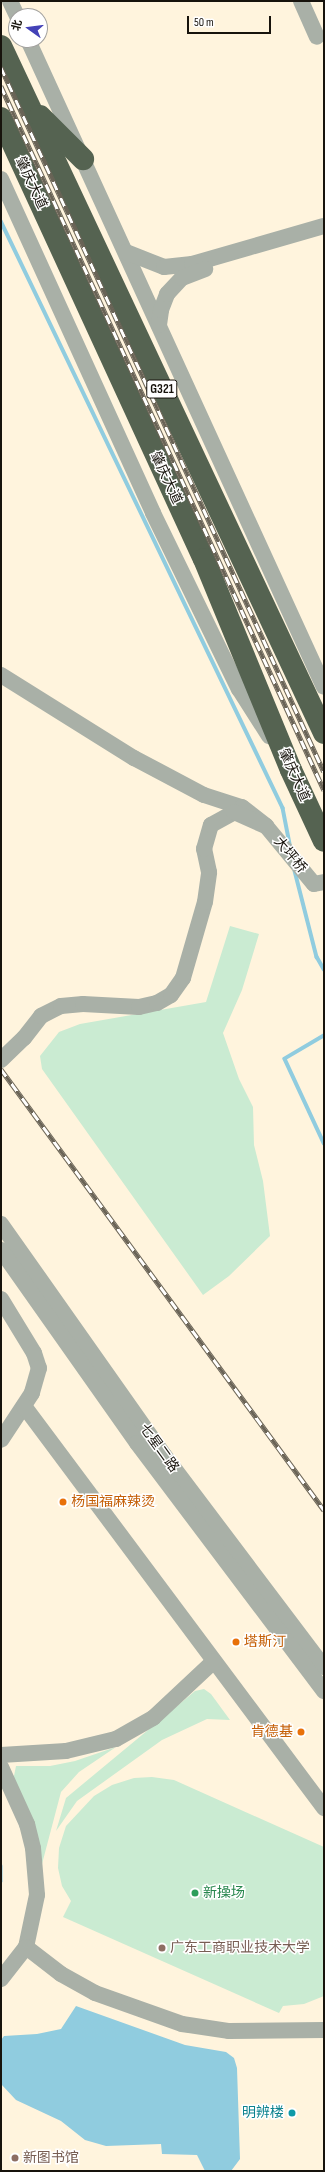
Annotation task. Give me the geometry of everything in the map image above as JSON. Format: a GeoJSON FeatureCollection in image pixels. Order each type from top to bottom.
{"type":"FeatureCollection","features":[{"type":"Feature","properties":{"kind":"highway","name":"G321"},"geometry":{"type":"LineString","coordinates":[[1,46],[324,733]]}},
{"type":"Feature","properties":{"kind":"highway"},"geometry":{"type":"LineString","coordinates":[[28,104],[83,159]]}},
{"type":"Feature","properties":{"kind":"highway","name":"肇庆大道"},"geometry":{"type":"LineString","coordinates":[[1,118],[204,559],[291,770],[324,841]]}},
{"type":"Feature","properties":{"kind":"street"},"geometry":{"type":"LineString","coordinates":[[301,1],[317,37]]}},
{"type":"Feature","properties":{"kind":"street"},"geometry":{"type":"LineString","coordinates":[[32,48],[324,687]]}},
{"type":"Feature","properties":{"kind":"street"},"geometry":{"type":"LineString","coordinates":[[1,179],[153,513],[239,690],[291,770]]}},
{"type":"Feature","properties":{"kind":"street"},"geometry":{"type":"LineString","coordinates":[[126,252],[164,267],[192,264],[324,226]]}},
{"type":"Feature","properties":{"kind":"street"},"geometry":{"type":"LineString","coordinates":[[159,325],[161,310],[167,294],[182,278],[199,270],[324,236]]}},
{"type":"Feature","properties":{"kind":"street"},"geometry":{"type":"LineString","coordinates":[[1,675],[134,758],[204,795],[242,807],[266,826]]}},
{"type":"Feature","properties":{"kind":"street"},"geometry":{"type":"LineString","coordinates":[[1,1060],[24,1038],[41,1016],[61,1006],[83,1004],[139,1007],[157,1003],[171,995],[183,978],[205,902],[209,872],[204,849],[211,825],[234,812],[266,826]]}},
{"type":"Feature","properties":{"kind":"street","name":"大坪桥"},"geometry":{"type":"LineString","coordinates":[[266,826],[319,883]]}},
{"type":"Feature","properties":{"kind":"street","name":"七星二路"},"geometry":{"type":"LineString","coordinates":[[1,1224],[158,1459],[324,1667]]}},
{"type":"Feature","properties":{"kind":"street","name":"七星二路"},"geometry":{"type":"LineString","coordinates":[[1,1250],[158,1459],[324,1691]]}},
{"type":"Feature","properties":{"kind":"street"},"geometry":{"type":"LineString","coordinates":[[1,1299],[34,1353],[39,1368],[36,1382],[24,1406],[1,1440]]}},
{"type":"Feature","properties":{"kind":"street"},"geometry":{"type":"LineString","coordinates":[[24,1406],[324,1808]]}},
{"type":"Feature","properties":{"kind":"street"},"geometry":{"type":"LineString","coordinates":[[1,1755],[66,1751],[116,1739],[152,1718],[214,1661]]}},
{"type":"Feature","properties":{"kind":"street"},"geometry":{"type":"LineString","coordinates":[[1,1767],[27,1824],[36,1870],[37,1895],[26,1947],[1,1979]]}},
{"type":"Feature","properties":{"kind":"street"},"geometry":{"type":"LineString","coordinates":[[26,1947],[61,1974],[95,1993],[182,2024],[230,2031],[324,2030]]}},
{"type":"Feature","properties":{"kind":"green space"},"geometry":{"type":"Polygon","coordinates":[[[230,926],[259,934],[242,990],[223,1033],[239,1079],[253,1107],[254,1145],[263,1181],[270,1236],[229,1276],[203,1295],[42,1069],[40,1056],[59,1032],[80,1024],[206,1002],[230,926]]]}},
{"type":"Feature","properties":{"kind":"green space"},"geometry":{"type":"Polygon","coordinates":[[[204,1689],[211,1694],[230,1720],[207,1719],[162,1740],[77,1801],[56,1831],[66,1798],[195,1691],[204,1689]]]}},
{"type":"Feature","properties":{"kind":"green space"},"geometry":{"type":"Polygon","coordinates":[[[116,1747],[79,1772],[61,1792],[42,1864],[13,1781],[16,1766],[50,1766],[75,1761],[116,1747]]]}},
{"type":"Feature","properties":{"kind":"green space","name":"新操场"},"geometry":{"type":"Polygon","coordinates":[[[152,1777],[174,1780],[324,1847],[324,1996],[304,2004],[283,2006],[279,2013],[63,1917],[71,1901],[62,1886],[58,1868],[59,1848],[66,1826],[94,1796],[112,1785],[134,1778],[152,1777]]]}},
{"type":"Feature","properties":{"kind":"water"},"geometry":{"type":"Polygon","coordinates":[[[76,2006],[185,2045],[226,2052],[234,2058],[237,2068],[240,2159],[231,2171],[205,2171],[197,2155],[162,2154],[161,2144],[106,2146],[85,2140],[61,2121],[16,2100],[1,2084],[1,2040],[4,2036],[37,2034],[61,2029],[76,2006]]]}},
{"type":"Feature","properties":{"kind":"waterway"},"geometry":{"type":"LineString","coordinates":[[1,221],[283,808],[290,845]]}},
{"type":"Feature","properties":{"kind":"waterway"},"geometry":{"type":"LineString","coordinates":[[295,871],[317,957],[324,969]]}},
{"type":"Feature","properties":{"kind":"waterway"},"geometry":{"type":"LineString","coordinates":[[324,1036],[285,1059],[324,1143]]}},
{"type":"Feature","properties":{"kind":"waterway"},"geometry":{"type":"LineString","coordinates":[[1,1866],[1,1881]]}},
{"type":"Feature","properties":{"kind":"railway"},"geometry":{"type":"LineString","coordinates":[[1,67],[324,772]]}},
{"type":"Feature","properties":{"kind":"railway"},"geometry":{"type":"LineString","coordinates":[[1,86],[324,790]]}},
{"type":"Feature","properties":{"kind":"railway"},"geometry":{"type":"LineString","coordinates":[[1,1069],[324,1510]]}},
{"type":"Feature","properties":{"kind":"place","name":"杨国福麻辣烫"},"geometry":{"type":"Point","coordinates":[63,1502]}},
{"type":"Feature","properties":{"kind":"place","name":"塔斯汀"},"geometry":{"type":"Point","coordinates":[236,1642]}},
{"type":"Feature","properties":{"kind":"place","name":"肯德基"},"geometry":{"type":"Point","coordinates":[301,1732]}},
{"type":"Feature","properties":{"kind":"place","name":"新操场"},"geometry":{"type":"Point","coordinates":[195,1893]}},
{"type":"Feature","properties":{"kind":"place","name":"广东工商职业技术大学"},"geometry":{"type":"Point","coordinates":[162,1948]}},
{"type":"Feature","properties":{"kind":"place","name":"明辨楼"},"geometry":{"type":"Point","coordinates":[292,2113]}},
{"type":"Feature","properties":{"kind":"place","name":"新图书馆"},"geometry":{"type":"Point","coordinates":[15,2158]}}]}
